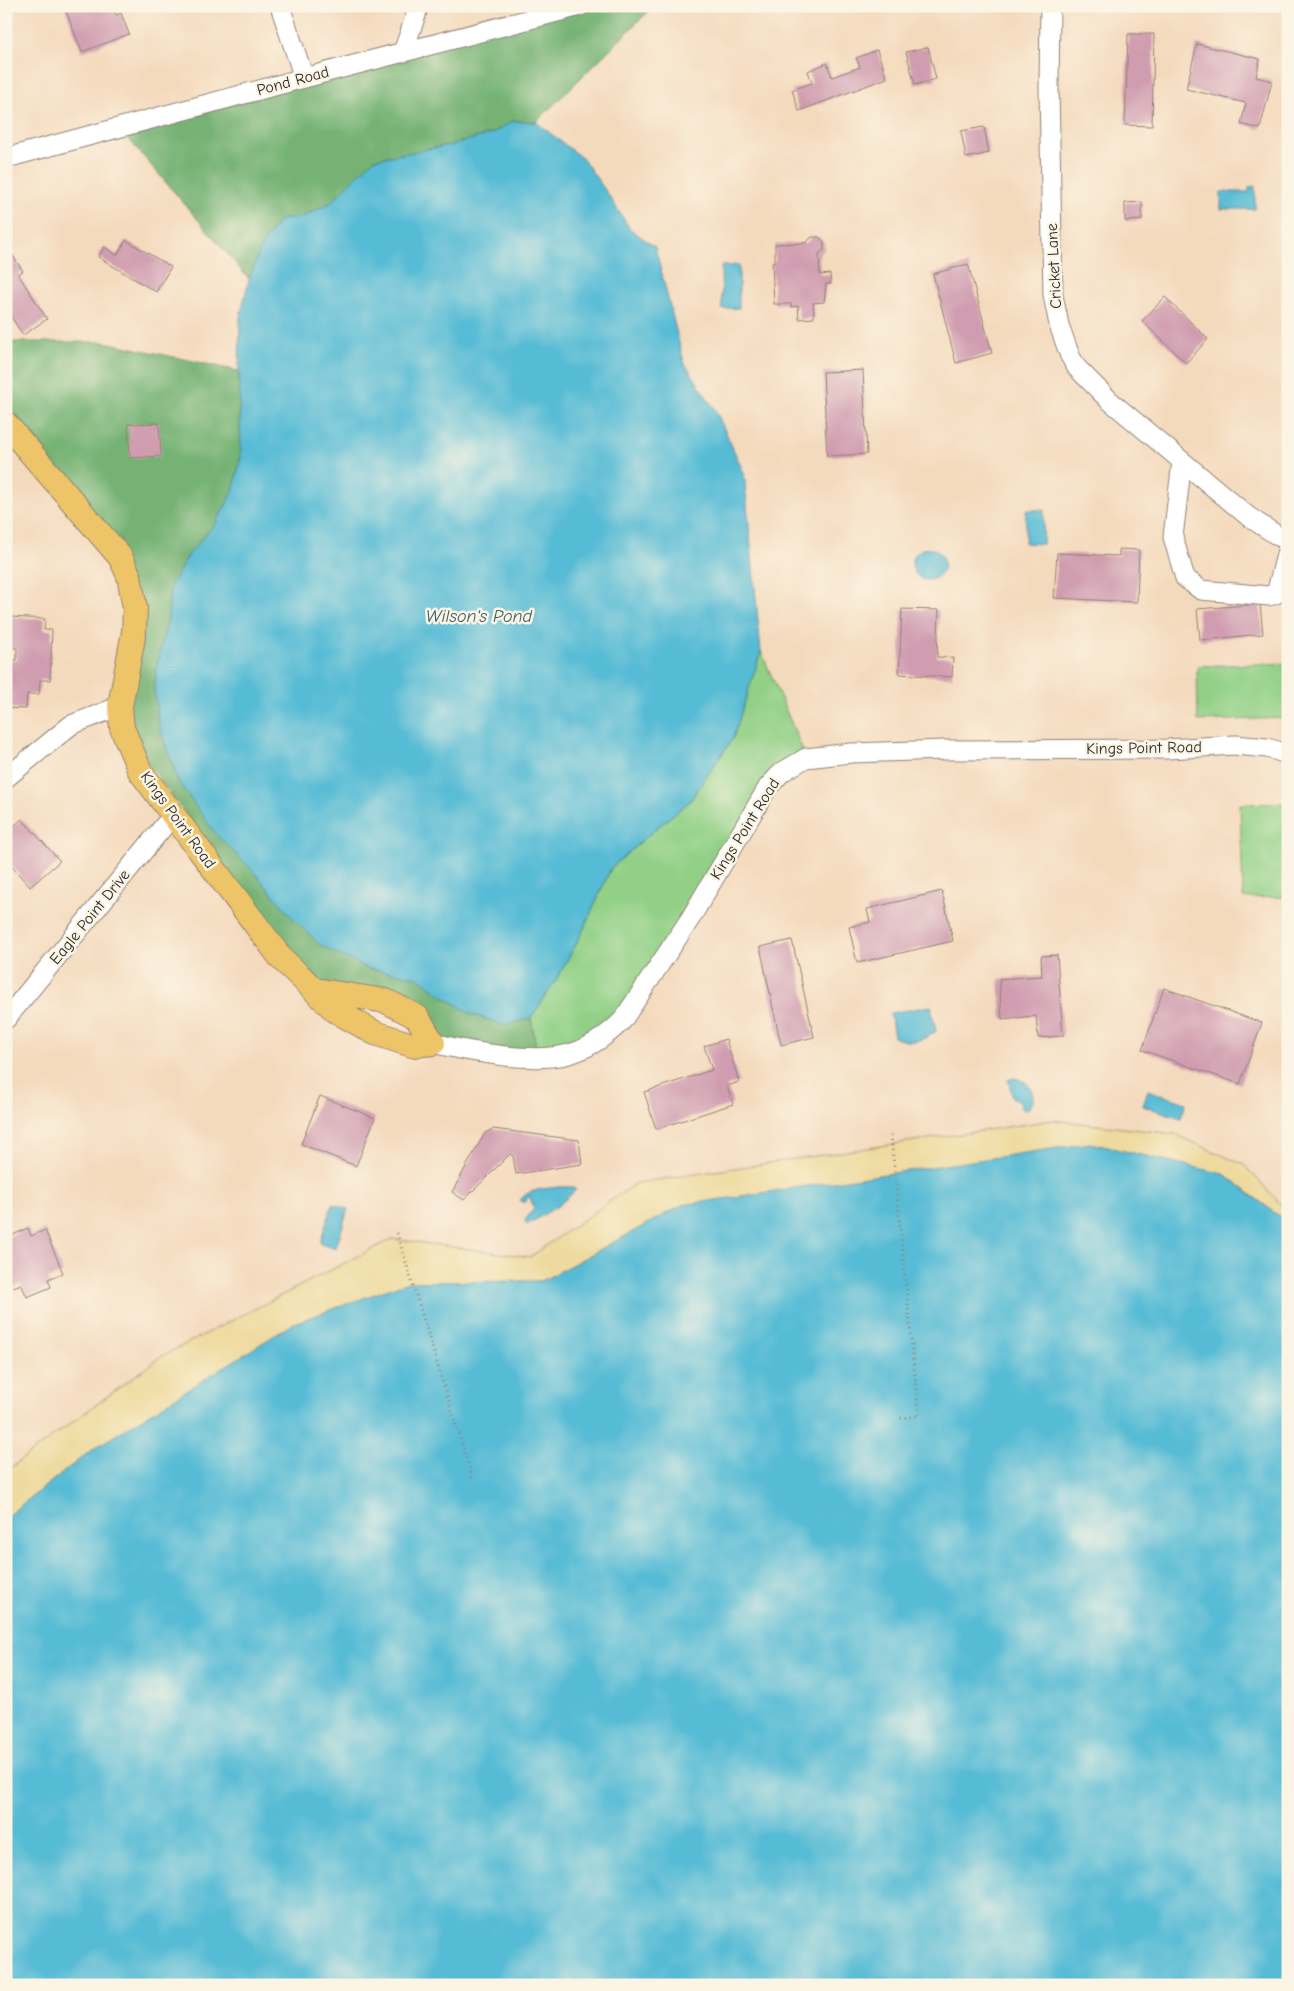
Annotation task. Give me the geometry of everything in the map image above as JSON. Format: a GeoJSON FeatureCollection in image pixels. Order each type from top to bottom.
{"type":"FeatureCollection","features":[{"type":"Feature","properties":{"kind":"main road","name":"Kings Point Road"},"geometry":{"type":"LineString","coordinates":[[6,424],[121,558],[128,576],[134,608],[134,632],[120,706],[122,728],[140,770],[281,958],[336,1011],[375,1033],[412,1045],[433,1042]]}},
{"type":"Feature","properties":{"kind":"main road"},"geometry":{"type":"LineString","coordinates":[[315,990],[386,1001],[417,1017],[433,1042]]}},
{"type":"Feature","properties":{"kind":"street"},"geometry":{"type":"LineString","coordinates":[[280,6],[304,78]]}},
{"type":"Feature","properties":{"kind":"street"},"geometry":{"type":"LineString","coordinates":[[403,52],[418,6]]}},
{"type":"Feature","properties":{"kind":"street","name":"Pond Road"},"geometry":{"type":"LineString","coordinates":[[6,158],[580,6]]}},
{"type":"Feature","properties":{"kind":"street","name":"Cricket Lane"},"geometry":{"type":"LineString","coordinates":[[1050,6],[1049,88],[1053,295],[1059,325],[1070,356],[1077,368],[1109,400],[1249,517],[1278,536],[1288,540]]}},
{"type":"Feature","properties":{"kind":"street"},"geometry":{"type":"LineString","coordinates":[[1182,461],[1173,537],[1185,578],[1201,590],[1269,596],[1276,594],[1288,547]]}},
{"type":"Feature","properties":{"kind":"street"},"geometry":{"type":"LineString","coordinates":[[6,778],[71,725],[120,706]]}},
{"type":"Feature","properties":{"kind":"street","name":"Kings Point Road"},"geometry":{"type":"LineString","coordinates":[[433,1042],[466,1052],[538,1059],[559,1057],[580,1050],[607,1036],[622,1021],[690,919],[768,787],[782,772],[806,758],[937,750],[1168,749],[1235,745],[1267,748],[1288,754]]}},
{"type":"Feature","properties":{"kind":"street","name":"Eagle Point Drive"},"geometry":{"type":"LineString","coordinates":[[6,1019],[173,815]]}},
{"type":"Feature","properties":{"kind":"path"},"geometry":{"type":"LineString","coordinates":[[891,1136],[918,1416],[900,1418]]}},
{"type":"Feature","properties":{"kind":"path"},"geometry":{"type":"LineString","coordinates":[[397,1233],[473,1480]]}},
{"type":"Feature","properties":{"kind":"green space"},"geometry":{"type":"Polygon","coordinates":[[[580,6],[654,6],[536,122],[513,121],[493,133],[456,144],[374,159],[330,203],[302,217],[279,220],[261,247],[249,279],[119,128],[580,6]]]}},
{"type":"Feature","properties":{"kind":"green space"},"geometry":{"type":"Polygon","coordinates":[[[6,342],[105,342],[239,371],[241,456],[233,492],[216,523],[189,554],[170,587],[168,620],[157,663],[154,691],[159,725],[178,781],[290,915],[369,969],[418,977],[471,1014],[504,1025],[531,1018],[538,1059],[433,1043],[417,1017],[315,990],[122,728],[129,576],[6,424],[6,342]]]}},
{"type":"Feature","properties":{"kind":"green space"},"geometry":{"type":"Polygon","coordinates":[[[761,651],[806,758],[782,772],[622,1021],[538,1059],[531,1018],[556,980],[579,939],[611,868],[689,802],[733,738],[761,651]]]}},
{"type":"Feature","properties":{"kind":"green space"},"geometry":{"type":"Polygon","coordinates":[[[1288,663],[1288,718],[1198,721],[1197,666],[1288,663]]]}},
{"type":"Feature","properties":{"kind":"green space"},"geometry":{"type":"Polygon","coordinates":[[[1288,803],[1288,897],[1243,898],[1240,804],[1288,803]]]}},
{"type":"Feature","properties":{"kind":"sand"},"geometry":{"type":"Polygon","coordinates":[[[1053,1120],[1175,1134],[1244,1165],[1288,1212],[1288,1223],[1224,1174],[682,1205],[542,1281],[408,1282],[93,1449],[6,1517],[6,1471],[162,1356],[392,1239],[530,1257],[636,1183],[1053,1120]]]}},
{"type":"Feature","properties":{"kind":"water","name":"Wilson's Pond"},"geometry":{"type":"Polygon","coordinates":[[[513,121],[536,122],[583,159],[630,229],[655,247],[684,362],[717,413],[744,473],[761,651],[733,738],[689,802],[611,868],[579,939],[556,980],[531,1018],[504,1025],[471,1014],[418,977],[369,969],[320,945],[290,915],[253,871],[215,833],[178,781],[159,725],[154,691],[157,663],[168,620],[170,587],[189,554],[216,523],[233,492],[241,456],[240,317],[249,279],[261,247],[279,220],[302,217],[330,203],[374,159],[456,144],[493,133],[513,121]]]}},
{"type":"Feature","properties":{"kind":"water"},"geometry":{"type":"Polygon","coordinates":[[[1255,186],[1255,209],[1221,209],[1221,192],[1249,192],[1249,187],[1255,186]]]}},
{"type":"Feature","properties":{"kind":"water"},"geometry":{"type":"Polygon","coordinates":[[[739,265],[739,308],[722,309],[721,266],[739,265]]]}},
{"type":"Feature","properties":{"kind":"water"},"geometry":{"type":"Polygon","coordinates":[[[1026,510],[1044,510],[1043,544],[1025,543],[1026,510]]]}},
{"type":"Feature","properties":{"kind":"water"},"geometry":{"type":"Polygon","coordinates":[[[928,548],[939,553],[944,564],[939,575],[928,580],[917,575],[912,564],[917,553],[928,548]]]}},
{"type":"Feature","properties":{"kind":"water"},"geometry":{"type":"Polygon","coordinates":[[[931,1006],[936,1031],[916,1041],[905,1041],[894,1037],[890,1013],[931,1006]]]}},
{"type":"Feature","properties":{"kind":"water"},"geometry":{"type":"Polygon","coordinates":[[[1014,1078],[1023,1081],[1031,1089],[1033,1102],[1028,1109],[1023,1110],[1020,1107],[1021,1103],[1013,1098],[1008,1080],[1014,1078]]]}},
{"type":"Feature","properties":{"kind":"water"},"geometry":{"type":"Polygon","coordinates":[[[1148,1090],[1186,1103],[1181,1118],[1143,1106],[1148,1090]]]}},
{"type":"Feature","properties":{"kind":"water"},"geometry":{"type":"Polygon","coordinates":[[[1090,1143],[1224,1174],[1288,1223],[1288,1985],[6,1985],[6,1517],[93,1449],[294,1323],[408,1282],[542,1281],[682,1205],[1090,1143]]]}},
{"type":"Feature","properties":{"kind":"water"},"geometry":{"type":"Polygon","coordinates":[[[572,1187],[576,1190],[559,1205],[527,1225],[525,1220],[534,1209],[530,1197],[528,1197],[525,1203],[520,1201],[523,1197],[536,1190],[572,1187]]]}},
{"type":"Feature","properties":{"kind":"water"},"geometry":{"type":"Polygon","coordinates":[[[332,1204],[348,1209],[336,1248],[320,1243],[332,1204]]]}},
{"type":"Feature","properties":{"kind":"building"},"geometry":{"type":"Polygon","coordinates":[[[64,6],[112,6],[116,15],[121,13],[129,34],[82,52],[64,6]]]}},
{"type":"Feature","properties":{"kind":"building"},"geometry":{"type":"Polygon","coordinates":[[[1128,34],[1154,34],[1152,126],[1125,125],[1128,34]]]}},
{"type":"Feature","properties":{"kind":"building"},"geometry":{"type":"Polygon","coordinates":[[[1197,44],[1260,59],[1256,77],[1272,81],[1260,129],[1241,124],[1246,103],[1186,89],[1197,44]]]}},
{"type":"Feature","properties":{"kind":"building"},"geometry":{"type":"Polygon","coordinates":[[[928,47],[936,79],[915,85],[906,52],[928,47]]]}},
{"type":"Feature","properties":{"kind":"building"},"geometry":{"type":"Polygon","coordinates":[[[877,50],[887,78],[799,111],[792,90],[812,83],[808,71],[827,63],[832,77],[860,67],[856,58],[877,50]]]}},
{"type":"Feature","properties":{"kind":"building"},"geometry":{"type":"Polygon","coordinates":[[[984,127],[989,153],[966,158],[961,131],[984,127]]]}},
{"type":"Feature","properties":{"kind":"building"},"geometry":{"type":"Polygon","coordinates":[[[1142,202],[1142,220],[1125,221],[1125,203],[1142,202]]]}},
{"type":"Feature","properties":{"kind":"building"},"geometry":{"type":"Polygon","coordinates":[[[812,237],[819,237],[824,242],[824,250],[819,254],[820,275],[830,274],[831,284],[826,284],[824,302],[813,303],[814,318],[799,319],[798,306],[791,307],[791,304],[774,304],[772,263],[775,262],[775,244],[806,243],[812,237]]]}},
{"type":"Feature","properties":{"kind":"building"},"geometry":{"type":"Polygon","coordinates":[[[126,240],[171,267],[156,292],[98,257],[104,247],[117,255],[126,240]]]}},
{"type":"Feature","properties":{"kind":"building"},"geometry":{"type":"Polygon","coordinates":[[[9,250],[23,271],[18,274],[47,319],[23,335],[6,309],[6,253],[9,250]]]}},
{"type":"Feature","properties":{"kind":"building"},"geometry":{"type":"Polygon","coordinates":[[[968,264],[992,353],[956,363],[933,274],[968,264]]]}},
{"type":"Feature","properties":{"kind":"building"},"geometry":{"type":"Polygon","coordinates":[[[1165,297],[1208,339],[1186,363],[1142,321],[1165,297]]]}},
{"type":"Feature","properties":{"kind":"building"},"geometry":{"type":"Polygon","coordinates":[[[863,370],[867,454],[827,456],[823,372],[863,370]]]}},
{"type":"Feature","properties":{"kind":"building"},"geometry":{"type":"Polygon","coordinates":[[[159,423],[161,456],[130,458],[128,424],[159,423]]]}},
{"type":"Feature","properties":{"kind":"building"},"geometry":{"type":"Polygon","coordinates":[[[1119,549],[1139,550],[1137,602],[1054,598],[1057,553],[1119,556],[1119,549]]]}},
{"type":"Feature","properties":{"kind":"building"},"geometry":{"type":"Polygon","coordinates":[[[1260,604],[1263,634],[1200,640],[1197,609],[1260,604]]]}},
{"type":"Feature","properties":{"kind":"building"},"geometry":{"type":"Polygon","coordinates":[[[902,609],[939,610],[937,657],[953,658],[952,677],[899,674],[902,609]]]}},
{"type":"Feature","properties":{"kind":"building"},"geometry":{"type":"Polygon","coordinates":[[[11,617],[45,619],[44,630],[52,630],[50,680],[40,680],[39,694],[27,694],[26,709],[6,708],[6,660],[17,660],[17,648],[10,648],[11,617]]]}},
{"type":"Feature","properties":{"kind":"building"},"geometry":{"type":"Polygon","coordinates":[[[22,819],[60,861],[30,887],[6,860],[6,833],[22,819]]]}},
{"type":"Feature","properties":{"kind":"building"},"geometry":{"type":"Polygon","coordinates":[[[942,891],[953,941],[857,963],[849,927],[870,922],[867,909],[942,891]]]}},
{"type":"Feature","properties":{"kind":"building"},"geometry":{"type":"Polygon","coordinates":[[[792,940],[814,1037],[781,1045],[760,947],[792,940]]]}},
{"type":"Feature","properties":{"kind":"building"},"geometry":{"type":"Polygon","coordinates":[[[1057,955],[1063,1036],[1038,1038],[1036,1016],[1002,1019],[999,979],[1042,976],[1041,956],[1057,955]]]}},
{"type":"Feature","properties":{"kind":"building"},"geometry":{"type":"Polygon","coordinates":[[[1164,988],[1262,1023],[1240,1084],[1142,1050],[1164,988]]]}},
{"type":"Feature","properties":{"kind":"building"},"geometry":{"type":"Polygon","coordinates":[[[726,1039],[739,1082],[727,1086],[733,1104],[656,1129],[644,1092],[712,1070],[704,1046],[726,1039]]]}},
{"type":"Feature","properties":{"kind":"building"},"geometry":{"type":"Polygon","coordinates":[[[320,1096],[375,1118],[356,1166],[301,1144],[320,1096]]]}},
{"type":"Feature","properties":{"kind":"building"},"geometry":{"type":"Polygon","coordinates":[[[493,1129],[579,1140],[582,1164],[516,1174],[513,1156],[510,1154],[464,1200],[452,1192],[485,1133],[493,1129]]]}},
{"type":"Feature","properties":{"kind":"building"},"geometry":{"type":"Polygon","coordinates":[[[28,1228],[31,1236],[45,1230],[63,1273],[48,1279],[51,1287],[27,1297],[21,1284],[6,1290],[6,1238],[28,1228]]]}}]}
